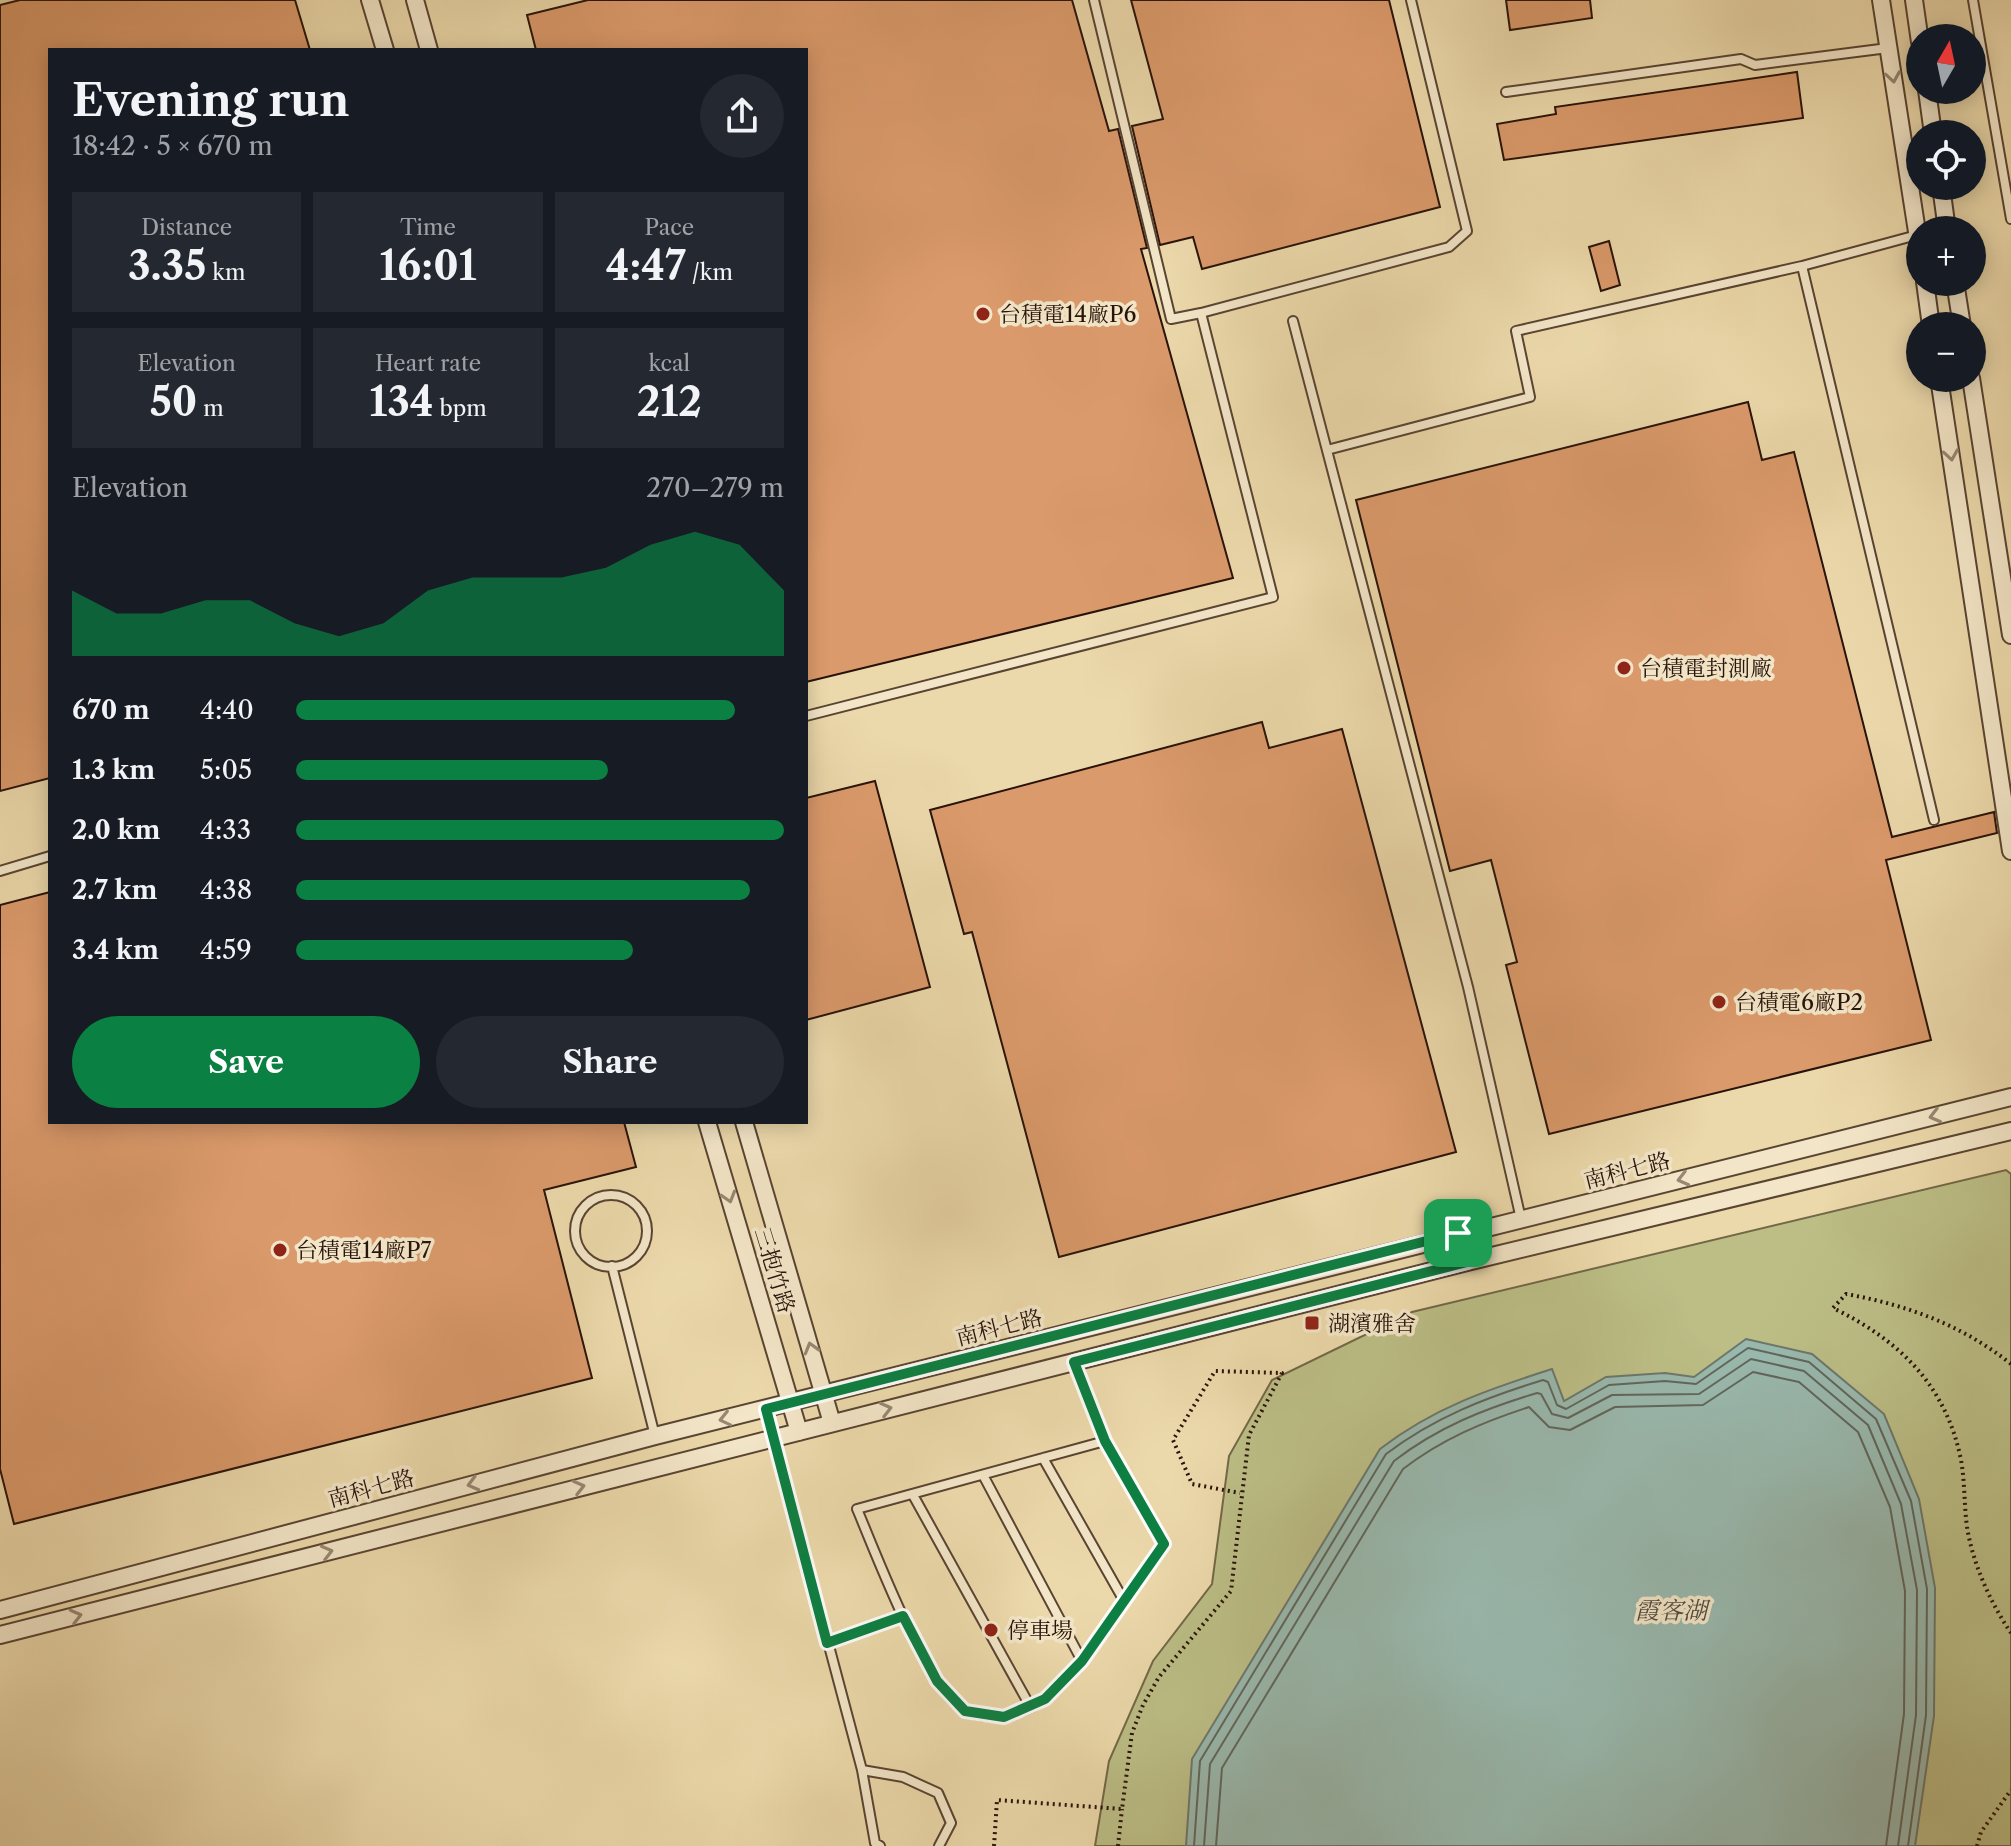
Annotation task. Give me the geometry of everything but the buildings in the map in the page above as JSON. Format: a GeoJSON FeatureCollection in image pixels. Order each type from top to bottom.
{"type":"FeatureCollection","features":[{"type":"Feature","properties":{"kind":"street"},"geometry":{"type":"LineString","coordinates":[[370,0],[384,48]]}},
{"type":"Feature","properties":{"kind":"street"},"geometry":{"type":"LineString","coordinates":[[415,0],[428,48]]}},
{"type":"Feature","properties":{"kind":"street"},"geometry":{"type":"LineString","coordinates":[[1881,0],[1915,216]]}},
{"type":"Feature","properties":{"kind":"street"},"geometry":{"type":"LineString","coordinates":[[1914,0],[1917,24]]}},
{"type":"Feature","properties":{"kind":"street"},"geometry":{"type":"LineString","coordinates":[[1941,392],[2011,851]]}},
{"type":"Feature","properties":{"kind":"street"},"geometry":{"type":"LineString","coordinates":[[1973,392],[2011,635]]}},
{"type":"Feature","properties":{"kind":"street","name":"南科七路"},"geometry":{"type":"LineString","coordinates":[[0,1610],[655,1436],[2011,1097]]}},
{"type":"Feature","properties":{"kind":"street","name":"三抱竹路"},"geometry":{"type":"LineString","coordinates":[[708,1124],[799,1432]]}},
{"type":"Feature","properties":{"kind":"street","name":"三抱竹路"},"geometry":{"type":"LineString","coordinates":[[745,1124],[832,1423]]}},
{"type":"Feature","properties":{"kind":"street"},"geometry":{"type":"LineString","coordinates":[[0,1635],[1467,1262],[2011,1131]]}},
{"type":"Feature","properties":{"kind":"lane"},"geometry":{"type":"LineString","coordinates":[[1094,0],[1171,319],[1449,247],[1467,231],[1411,0]]}},
{"type":"Feature","properties":{"kind":"lane"},"geometry":{"type":"LineString","coordinates":[[1973,0],[2011,220]]}},
{"type":"Feature","properties":{"kind":"lane"},"geometry":{"type":"LineString","coordinates":[[1506,92],[1741,59],[1755,65],[1889,47]]}},
{"type":"Feature","properties":{"kind":"lane"},"geometry":{"type":"LineString","coordinates":[[1327,450],[1530,397],[1516,331],[1906,246]]}},
{"type":"Feature","properties":{"kind":"lane"},"geometry":{"type":"LineString","coordinates":[[1802,266],[1934,820]]}},
{"type":"Feature","properties":{"kind":"lane"},"geometry":{"type":"LineString","coordinates":[[808,715],[1273,597],[1201,313]]}},
{"type":"Feature","properties":{"kind":"lane"},"geometry":{"type":"LineString","coordinates":[[1293,321],[1468,987],[1521,1219]]}},
{"type":"Feature","properties":{"kind":"lane"},"geometry":{"type":"LineString","coordinates":[[0,871],[48,857]]}},
{"type":"Feature","properties":{"kind":"lane"},"geometry":{"type":"LineString","coordinates":[[606,1195],[633,1203],[647,1227],[644,1246],[638,1255],[612,1266],[586,1256],[580,1248],[575,1229],[582,1211],[606,1195]]}},
{"type":"Feature","properties":{"kind":"lane"},"geometry":{"type":"LineString","coordinates":[[1458,1233],[1467,1262]]}},
{"type":"Feature","properties":{"kind":"lane"},"geometry":{"type":"LineString","coordinates":[[612,1266],[655,1436]]}},
{"type":"Feature","properties":{"kind":"lane"},"geometry":{"type":"LineString","coordinates":[[1074,1362],[1105,1441],[1164,1544],[1082,1661],[1045,1699],[1004,1717],[965,1711],[937,1681],[903,1616],[857,1509],[1105,1441]]}},
{"type":"Feature","properties":{"kind":"lane"},"geometry":{"type":"LineString","coordinates":[[766,1409],[862,1770],[875,1843],[880,1846]]}},
{"type":"Feature","properties":{"kind":"lane"},"geometry":{"type":"LineString","coordinates":[[1043,1458],[1123,1599]]}},
{"type":"Feature","properties":{"kind":"lane"},"geometry":{"type":"LineString","coordinates":[[983,1475],[1082,1661]]}},
{"type":"Feature","properties":{"kind":"lane"},"geometry":{"type":"LineString","coordinates":[[913,1495],[1030,1706]]}},
{"type":"Feature","properties":{"kind":"lane"},"geometry":{"type":"LineString","coordinates":[[827,1643],[903,1616]]}},
{"type":"Feature","properties":{"kind":"lane"},"geometry":{"type":"LineString","coordinates":[[862,1770],[903,1777],[938,1793],[951,1823],[939,1846]]}},
{"type":"Feature","properties":{"kind":"path"},"geometry":{"type":"LineString","coordinates":[[2011,1364],[1970,1336],[1913,1309],[1846,1294],[1833,1308],[1860,1321],[1899,1348],[1917,1365],[1944,1406],[1962,1463],[1967,1530],[1978,1568],[2011,1633]]}},
{"type":"Feature","properties":{"kind":"path"},"geometry":{"type":"LineString","coordinates":[[1118,1846],[1132,1733],[1159,1677],[1231,1591],[1249,1435],[1282,1373],[1215,1371],[1173,1440],[1192,1484],[1240,1493]]}},
{"type":"Feature","properties":{"kind":"path"},"geometry":{"type":"LineString","coordinates":[[1977,1846],[1981,1832],[2011,1790]]}},
{"type":"Feature","properties":{"kind":"path"},"geometry":{"type":"LineString","coordinates":[[994,1846],[997,1800],[1122,1809]]}},
{"type":"Feature","properties":{"kind":"green space","name":"霞客湖"},"geometry":{"type":"Polygon","coordinates":[[[2006,1170],[2011,1174],[2011,1846],[1095,1846],[1109,1761],[1153,1661],[1212,1584],[1229,1456],[1272,1380],[1412,1312],[2006,1170]]]}},
{"type":"Feature","properties":{"kind":"water","name":"霞客湖"},"geometry":{"type":"Polygon","coordinates":[[[1746,1339],[1812,1354],[1884,1414],[1919,1499],[1935,1588],[1934,1716],[1915,1846],[1186,1846],[1192,1759],[1380,1449],[1441,1411],[1484,1392],[1552,1369],[1564,1401],[1606,1377],[1665,1373],[1694,1377],[1746,1339]]]}},
{"type":"Feature","properties":{"kind":"place","name":"台積電14廠P6"},"geometry":{"type":"Point","coordinates":[983,314]}},
{"type":"Feature","properties":{"kind":"place","name":"台積電封測廠"},"geometry":{"type":"Point","coordinates":[1624,668]}},
{"type":"Feature","properties":{"kind":"place","name":"台積電6廠P2"},"geometry":{"type":"Point","coordinates":[1719,1002]}},
{"type":"Feature","properties":{"kind":"place","name":"台積電14廠P7"},"geometry":{"type":"Point","coordinates":[280,1250]}},
{"type":"Feature","properties":{"kind":"place","name":"湖濱雅舍"},"geometry":{"type":"Point","coordinates":[1312,1323]}},
{"type":"Feature","properties":{"kind":"place","name":"停車場"},"geometry":{"type":"Point","coordinates":[991,1630]}},
{"type":"Feature","properties":{"kind":"route"},"geometry":{"type":"LineString","coordinates":[[1458,1233],[1467,1262],[1074,1362],[1105,1441],[1164,1544],[1082,1661],[1045,1699],[1004,1717],[965,1711],[937,1681],[903,1616],[827,1643],[766,1409],[1458,1233]]}}]}
